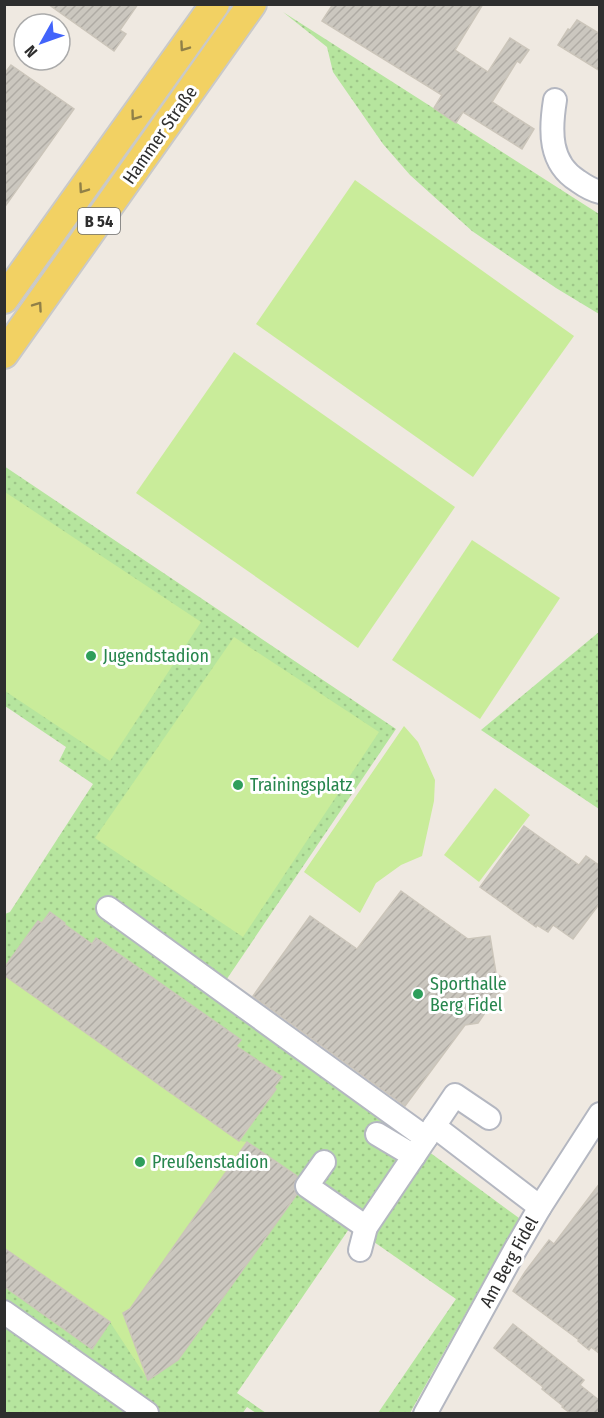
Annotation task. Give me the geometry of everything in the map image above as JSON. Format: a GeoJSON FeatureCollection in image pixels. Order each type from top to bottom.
{"type":"FeatureCollection","features":[{"type":"Feature","properties":{"kind":"main road","name":"Hammer Straße"},"geometry":{"type":"LineString","coordinates":[[4,299],[214,4]]}},
{"type":"Feature","properties":{"kind":"main road","name":"Hammer Straße"},"geometry":{"type":"LineString","coordinates":[[4,354],[252,4]]}},
{"type":"Feature","properties":{"kind":"street"},"geometry":{"type":"LineString","coordinates":[[555,100],[553,144],[559,163],[572,177],[592,190],[600,192]]}},
{"type":"Feature","properties":{"kind":"street"},"geometry":{"type":"LineString","coordinates":[[108,908],[425,1140],[540,1207]]}},
{"type":"Feature","properties":{"kind":"street"},"geometry":{"type":"LineString","coordinates":[[360,1250],[366,1227],[455,1095],[489,1118]]}},
{"type":"Feature","properties":{"kind":"street","name":"Am Berg Fidel"},"geometry":{"type":"LineString","coordinates":[[425,1413],[540,1207],[600,1114]]}},
{"type":"Feature","properties":{"kind":"street"},"geometry":{"type":"LineString","coordinates":[[377,1134],[425,1140]]}},
{"type":"Feature","properties":{"kind":"street"},"geometry":{"type":"LineString","coordinates":[[324,1162],[307,1186],[366,1227]]}},
{"type":"Feature","properties":{"kind":"street"},"geometry":{"type":"LineString","coordinates":[[4,1312],[147,1413]]}},
{"type":"Feature","properties":{"kind":"green space"},"geometry":{"type":"Polygon","coordinates":[[[283,12],[599,214],[599,314],[472,231],[410,175],[383,144],[333,72],[327,47],[283,12]]]}},
{"type":"Feature","properties":{"kind":"green space"},"geometry":{"type":"Polygon","coordinates":[[[355,180],[574,336],[473,477],[256,324],[355,180]]]}},
{"type":"Feature","properties":{"kind":"green space"},"geometry":{"type":"Polygon","coordinates":[[[234,352],[455,507],[358,648],[136,493],[234,352]]]}},
{"type":"Feature","properties":{"kind":"green space"},"geometry":{"type":"Polygon","coordinates":[[[4,466],[396,729],[216,995],[519,1218],[410,1413],[378,1413],[456,1299],[351,1226],[237,1393],[266,1413],[256,1413],[247,1407],[242,1414],[5,1413],[5,914],[10,912],[93,784],[59,761],[66,747],[5,706],[4,466]]]}},
{"type":"Feature","properties":{"kind":"green space","name":"Jugendstadion"},"geometry":{"type":"Polygon","coordinates":[[[5,492],[201,622],[110,761],[5,691],[5,492]]]}},
{"type":"Feature","properties":{"kind":"green space"},"geometry":{"type":"Polygon","coordinates":[[[472,540],[560,598],[480,719],[392,660],[472,540]]]}},
{"type":"Feature","properties":{"kind":"green space"},"geometry":{"type":"Polygon","coordinates":[[[599,632],[599,809],[481,730],[599,632]]]}},
{"type":"Feature","properties":{"kind":"green space","name":"Trainingsplatz"},"geometry":{"type":"Polygon","coordinates":[[[234,637],[379,732],[243,937],[95,838],[234,637]]]}},
{"type":"Feature","properties":{"kind":"green space"},"geometry":{"type":"Polygon","coordinates":[[[404,726],[418,742],[435,780],[434,801],[422,856],[401,865],[376,883],[360,913],[304,872],[404,726]]]}},
{"type":"Feature","properties":{"kind":"green space"},"geometry":{"type":"Polygon","coordinates":[[[495,788],[530,815],[479,882],[444,855],[495,788]]]}},
{"type":"Feature","properties":{"kind":"green space","name":"Preußenstadion"},"geometry":{"type":"Polygon","coordinates":[[[38,921],[85,953],[96,938],[241,1040],[230,1056],[276,1089],[240,1141],[247,1142],[306,1182],[178,1360],[148,1380],[110,1322],[92,1349],[5,1286],[5,968],[38,921]]]}},
{"type":"Feature","properties":{"kind":"building"},"geometry":{"type":"Polygon","coordinates":[[[48,4],[138,4],[120,30],[126,34],[114,51],[72,21],[72,12],[59,12],[48,4]]]}},
{"type":"Feature","properties":{"kind":"building"},"geometry":{"type":"Polygon","coordinates":[[[333,4],[483,4],[455,50],[488,72],[510,38],[529,50],[520,63],[517,61],[492,102],[534,129],[522,149],[463,112],[456,123],[434,108],[442,95],[322,21],[333,4]]]}},
{"type":"Feature","properties":{"kind":"building"},"geometry":{"type":"Polygon","coordinates":[[[577,20],[600,34],[600,71],[558,45],[577,20]]]}},
{"type":"Feature","properties":{"kind":"building"},"geometry":{"type":"Polygon","coordinates":[[[11,65],[12,72],[21,72],[74,109],[4,208],[4,74],[11,65]]]}},
{"type":"Feature","properties":{"kind":"building"},"geometry":{"type":"Polygon","coordinates":[[[524,826],[579,865],[586,856],[600,866],[600,903],[573,939],[553,925],[548,932],[537,925],[536,927],[480,887],[524,826]]]}},
{"type":"Feature","properties":{"kind":"building","name":"Sporthalle Berg Fidel"},"geometry":{"type":"Polygon","coordinates":[[[401,891],[468,939],[490,936],[496,973],[507,981],[478,1023],[465,1025],[405,1106],[253,996],[310,916],[357,949],[401,891]]]}},
{"type":"Feature","properties":{"kind":"building"},"geometry":{"type":"Polygon","coordinates":[[[50,912],[92,944],[96,938],[241,1040],[236,1046],[282,1077],[239,1141],[4,975],[4,968],[38,921],[42,923],[50,912]]]}},
{"type":"Feature","properties":{"kind":"building"},"geometry":{"type":"Polygon","coordinates":[[[247,1142],[297,1176],[294,1185],[297,1194],[178,1360],[148,1380],[123,1313],[130,1309],[247,1142]]]}},
{"type":"Feature","properties":{"kind":"building"},"geometry":{"type":"Polygon","coordinates":[[[600,1183],[600,1354],[591,1347],[589,1350],[513,1291],[549,1240],[554,1244],[600,1183]]]}},
{"type":"Feature","properties":{"kind":"building"},"geometry":{"type":"Polygon","coordinates":[[[4,1248],[110,1322],[92,1349],[4,1286],[4,1248]]]}},
{"type":"Feature","properties":{"kind":"building"},"geometry":{"type":"Polygon","coordinates":[[[513,1324],[584,1380],[580,1385],[600,1401],[600,1413],[570,1413],[542,1389],[543,1387],[494,1348],[513,1324]]]}},
{"type":"Feature","properties":{"kind":"place","name":"Jugendstadion"},"geometry":{"type":"Point","coordinates":[91,656]}},
{"type":"Feature","properties":{"kind":"place","name":"Trainingsplatz"},"geometry":{"type":"Point","coordinates":[238,785]}},
{"type":"Feature","properties":{"kind":"place","name":"Sporthalle Berg Fidel"},"geometry":{"type":"Point","coordinates":[418,994]}},
{"type":"Feature","properties":{"kind":"place","name":"Preußenstadion"},"geometry":{"type":"Point","coordinates":[140,1162]}}]}
